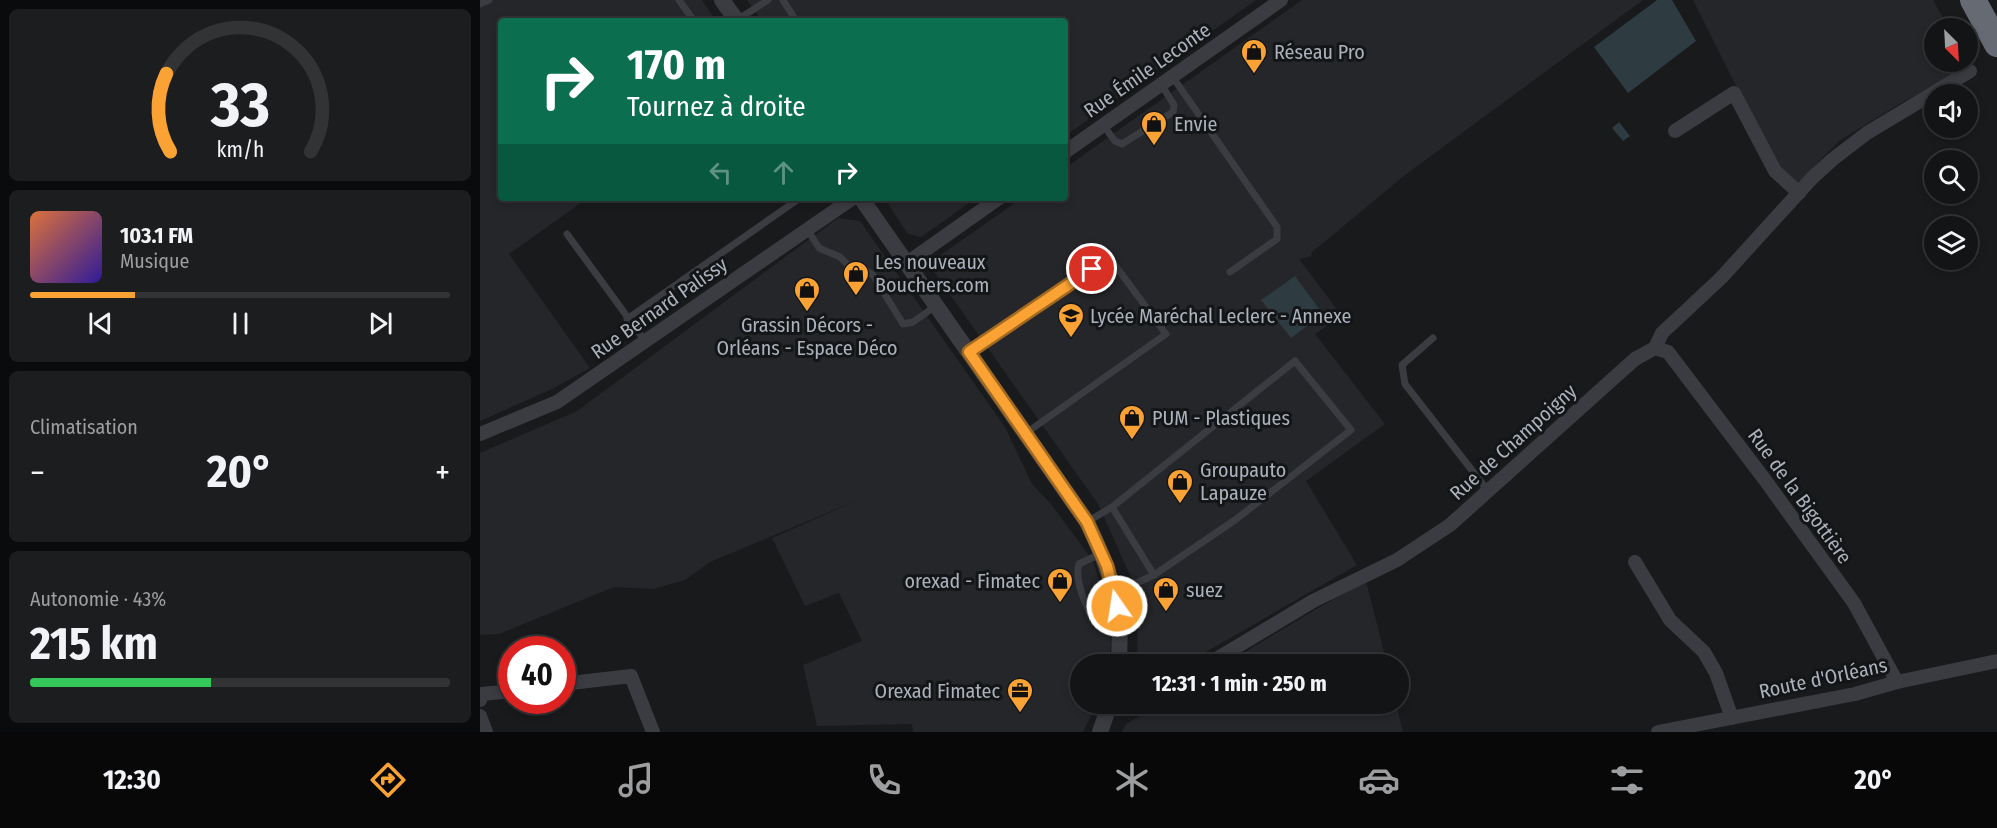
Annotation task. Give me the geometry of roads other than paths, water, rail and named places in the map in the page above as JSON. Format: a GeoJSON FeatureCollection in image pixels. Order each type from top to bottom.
{"type":"FeatureCollection","features":[{"type":"Feature","properties":{"kind":"highway"},"geometry":{"type":"LineString","coordinates":[[1973,0],[1997,44]]}},
{"type":"Feature","properties":{"kind":"street"},"geometry":{"type":"LineString","coordinates":[[722,0],[732,18]]}},
{"type":"Feature","properties":{"kind":"street","name":"Rue Émile Leconte"},"geometry":{"type":"LineString","coordinates":[[1068,150],[1281,0]]}},
{"type":"Feature","properties":{"kind":"street","name":"Rue de Champoigny"},"geometry":{"type":"LineString","coordinates":[[1225,654],[1313,601],[1413,551],[1450,525],[1635,359],[1655,348],[1662,333],[1721,279],[1799,193],[1848,147],[1968,72]]}},
{"type":"Feature","properties":{"kind":"street"},"geometry":{"type":"LineString","coordinates":[[1675,130],[1734,93],[1775,171],[1799,193]]}},
{"type":"Feature","properties":{"kind":"street","name":"Rue Bernard Palissy"},"geometry":{"type":"LineString","coordinates":[[480,434],[557,402],[849,201]]}},
{"type":"Feature","properties":{"kind":"street"},"geometry":{"type":"LineString","coordinates":[[863,201],[1087,522],[1102,553],[1115,593],[1118,654]]}},
{"type":"Feature","properties":{"kind":"street"},"geometry":{"type":"LineString","coordinates":[[907,263],[995,201]]}},
{"type":"Feature","properties":{"kind":"street","name":"Rue de la Bigottière"},"geometry":{"type":"LineString","coordinates":[[1655,348],[1668,352],[1765,480],[1854,603],[1897,682]]}},
{"type":"Feature","properties":{"kind":"street"},"geometry":{"type":"LineString","coordinates":[[1635,562],[1670,620],[1704,652],[1716,673],[1732,718]]}},
{"type":"Feature","properties":{"kind":"street","name":"Route d'Orléans"},"geometry":{"type":"LineString","coordinates":[[1658,732],[1855,694],[1897,682],[1997,661]]}},
{"type":"Feature","properties":{"kind":"street"},"geometry":{"type":"LineString","coordinates":[[576,682],[631,676],[653,732]]}},
{"type":"Feature","properties":{"kind":"street"},"geometry":{"type":"LineString","coordinates":[[480,700],[482,694],[498,692]]}},
{"type":"Feature","properties":{"kind":"street"},"geometry":{"type":"LineString","coordinates":[[1100,732],[1106,714]]}},
{"type":"Feature","properties":{"kind":"street"},"geometry":{"type":"LineString","coordinates":[[480,716],[486,732]]}},
{"type":"Feature","properties":{"kind":"lane"},"geometry":{"type":"LineString","coordinates":[[480,4],[489,0]]}},
{"type":"Feature","properties":{"kind":"lane"},"geometry":{"type":"LineString","coordinates":[[679,0],[692,18]]}},
{"type":"Feature","properties":{"kind":"lane"},"geometry":{"type":"LineString","coordinates":[[736,18],[768,0]]}},
{"type":"Feature","properties":{"kind":"lane"},"geometry":{"type":"LineString","coordinates":[[783,0],[794,18]]}},
{"type":"Feature","properties":{"kind":"lane"},"geometry":{"type":"LineString","coordinates":[[1103,125],[1115,141],[1122,144],[1173,112],[1174,105],[1166,80]]}},
{"type":"Feature","properties":{"kind":"lane"},"geometry":{"type":"LineString","coordinates":[[1166,80],[1277,227],[1277,239],[1230,273]]}},
{"type":"Feature","properties":{"kind":"lane"},"geometry":{"type":"LineString","coordinates":[[627,319],[796,201]]}},
{"type":"Feature","properties":{"kind":"lane"},"geometry":{"type":"LineString","coordinates":[[807,229],[819,248],[840,257],[848,265],[863,269],[873,275],[903,324],[913,322],[937,305]]}},
{"type":"Feature","properties":{"kind":"lane"},"geometry":{"type":"LineString","coordinates":[[567,234],[645,341]]}},
{"type":"Feature","properties":{"kind":"lane"},"geometry":{"type":"LineString","coordinates":[[969,352],[1109,257],[1166,334],[1026,433]]}},
{"type":"Feature","properties":{"kind":"lane"},"geometry":{"type":"LineString","coordinates":[[1433,338],[1402,365],[1405,384],[1488,491]]}},
{"type":"Feature","properties":{"kind":"lane"},"geometry":{"type":"LineString","coordinates":[[1087,522],[1112,507],[1296,361],[1351,430],[1235,520],[1154,575],[1115,593]]}},
{"type":"Feature","properties":{"kind":"lane"},"geometry":{"type":"LineString","coordinates":[[1112,507],[1154,575]]}},
{"type":"Feature","properties":{"kind":"lane"},"geometry":{"type":"LineString","coordinates":[[1102,553],[1079,564],[1076,573],[1096,621],[1118,620]]}},
{"type":"Feature","properties":{"kind":"place","name":"Réseau Pro"},"geometry":{"type":"Point","coordinates":[1254,75]}},
{"type":"Feature","properties":{"kind":"place","name":"Envie"},"geometry":{"type":"Point","coordinates":[1154,147]}},
{"type":"Feature","properties":{"kind":"place","name":"Les nouveaux Bouchers.com"},"geometry":{"type":"Point","coordinates":[856,297]}},
{"type":"Feature","properties":{"kind":"place","name":"Grassin Décors - Orléans - Espace Déco"},"geometry":{"type":"Point","coordinates":[807,313]}},
{"type":"Feature","properties":{"kind":"place","name":"Lycée Maréchal Leclerc - Annexe"},"geometry":{"type":"Point","coordinates":[1071,339]}},
{"type":"Feature","properties":{"kind":"place","name":"PUM - Plastiques"},"geometry":{"type":"Point","coordinates":[1132,441]}},
{"type":"Feature","properties":{"kind":"place","name":"Groupauto Lapauze"},"geometry":{"type":"Point","coordinates":[1180,505]}},
{"type":"Feature","properties":{"kind":"place","name":"orexad - Fimatec"},"geometry":{"type":"Point","coordinates":[1060,604]}},
{"type":"Feature","properties":{"kind":"place","name":"suez"},"geometry":{"type":"Point","coordinates":[1166,613]}},
{"type":"Feature","properties":{"kind":"place","name":"Orexad Fimatec"},"geometry":{"type":"Point","coordinates":[1020,714]}}]}
